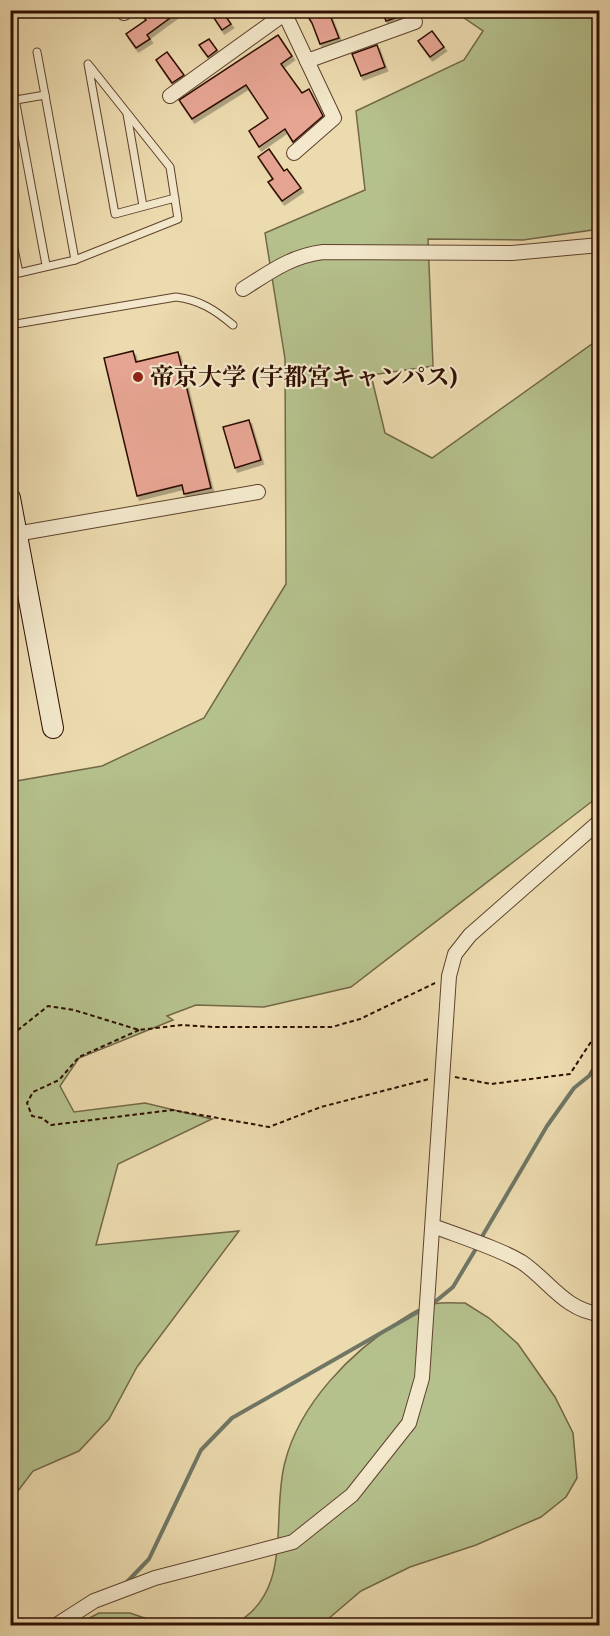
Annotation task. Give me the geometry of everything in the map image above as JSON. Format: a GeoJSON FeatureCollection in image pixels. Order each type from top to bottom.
{"type":"FeatureCollection","features":[{"type":"Feature","properties":{"kind":"street"},"geometry":{"type":"LineString","coordinates":[[170,96],[284,12],[334,118],[294,153]]}},
{"type":"Feature","properties":{"kind":"street"},"geometry":{"type":"LineString","coordinates":[[307,62],[415,22]]}},
{"type":"Feature","properties":{"kind":"street"},"geometry":{"type":"LineString","coordinates":[[243,289],[287,261],[302,255],[323,252],[512,253],[600,245]]}},
{"type":"Feature","properties":{"kind":"street"},"geometry":{"type":"LineString","coordinates":[[14,535],[258,492]]}},
{"type":"Feature","properties":{"kind":"street"},"geometry":{"type":"LineString","coordinates":[[11,504],[14,535],[52,728]]}},
{"type":"Feature","properties":{"kind":"street"},"geometry":{"type":"LineString","coordinates":[[55,1626],[94,1601],[155,1578],[293,1542],[352,1495],[409,1423],[422,1378],[449,976],[455,954],[470,935],[600,820]]}},
{"type":"Feature","properties":{"kind":"street"},"geometry":{"type":"LineString","coordinates":[[433,1226],[523,1263],[557,1295],[591,1313],[600,1314]]}},
{"type":"Feature","properties":{"kind":"lane"},"geometry":{"type":"LineString","coordinates":[[37,52],[75,260]]}},
{"type":"Feature","properties":{"kind":"lane"},"geometry":{"type":"LineString","coordinates":[[10,229],[19,273],[75,260],[178,219],[175,198],[170,167],[88,64],[115,213],[175,198]]}},
{"type":"Feature","properties":{"kind":"lane"},"geometry":{"type":"LineString","coordinates":[[10,72],[13,101],[46,265]]}},
{"type":"Feature","properties":{"kind":"lane"},"geometry":{"type":"LineString","coordinates":[[13,101],[45,95]]}},
{"type":"Feature","properties":{"kind":"lane"},"geometry":{"type":"LineString","coordinates":[[127,112],[143,206]]}},
{"type":"Feature","properties":{"kind":"lane"},"geometry":{"type":"LineString","coordinates":[[10,326],[176,297],[192,299],[213,309],[233,325]]}},
{"type":"Feature","properties":{"kind":"path"},"geometry":{"type":"LineString","coordinates":[[449,976],[360,1019],[332,1027],[214,1027],[182,1024],[139,1030],[79,1058],[59,1080],[33,1092],[27,1103],[32,1116],[42,1118],[51,1125],[172,1110],[269,1127],[321,1107],[443,1075],[491,1084],[570,1074],[600,1028]]}},
{"type":"Feature","properties":{"kind":"path"},"geometry":{"type":"LineString","coordinates":[[10,1032],[18,1030],[48,1006],[74,1010],[139,1030]]}},
{"type":"Feature","properties":{"kind":"green space"},"geometry":{"type":"Polygon","coordinates":[[[454,11],[599,11],[599,229],[523,240],[428,239],[433,366],[371,375],[385,433],[432,458],[599,339],[599,796],[351,987],[264,1007],[196,1005],[167,1016],[173,1020],[79,1058],[60,1086],[74,1112],[145,1103],[212,1119],[118,1164],[96,1245],[239,1231],[137,1367],[109,1419],[79,1451],[33,1471],[11,1500],[11,782],[102,766],[204,718],[286,584],[285,359],[265,233],[365,190],[356,111],[464,60],[483,31],[454,11]]]}},
{"type":"Feature","properties":{"kind":"green space"},"geometry":{"type":"Polygon","coordinates":[[[465,1303],[489,1318],[518,1344],[555,1397],[573,1433],[577,1478],[566,1497],[541,1517],[476,1545],[410,1567],[361,1591],[321,1625],[230,1626],[251,1613],[264,1595],[272,1575],[277,1553],[281,1484],[285,1462],[302,1419],[315,1400],[346,1363],[408,1315],[433,1304],[465,1303]]]}},
{"type":"Feature","properties":{"kind":"green space"},"geometry":{"type":"Polygon","coordinates":[[[99,1613],[130,1613],[165,1625],[76,1625],[99,1613]]]}},
{"type":"Feature","properties":{"kind":"building"},"geometry":{"type":"Polygon","coordinates":[[[139,10],[181,10],[147,35],[150,39],[136,48],[126,34],[146,20],[139,10]]]}},
{"type":"Feature","properties":{"kind":"building"},"geometry":{"type":"Polygon","coordinates":[[[304,10],[328,10],[339,38],[320,44],[304,10]]]}},
{"type":"Feature","properties":{"kind":"building"},"geometry":{"type":"Polygon","coordinates":[[[382,10],[413,10],[413,12],[386,21],[382,10]]]}},
{"type":"Feature","properties":{"kind":"building"},"geometry":{"type":"Polygon","coordinates":[[[222,11],[231,24],[222,30],[214,18],[222,11]]]}},
{"type":"Feature","properties":{"kind":"building"},"geometry":{"type":"Polygon","coordinates":[[[432,31],[444,47],[430,57],[418,41],[432,31]]]}},
{"type":"Feature","properties":{"kind":"building"},"geometry":{"type":"Polygon","coordinates":[[[278,35],[292,56],[281,64],[302,93],[309,89],[323,116],[293,142],[285,129],[259,147],[249,131],[268,118],[246,85],[192,119],[179,100],[278,35]]]}},
{"type":"Feature","properties":{"kind":"building"},"geometry":{"type":"Polygon","coordinates":[[[209,39],[217,50],[208,57],[199,45],[209,39]]]}},
{"type":"Feature","properties":{"kind":"building"},"geometry":{"type":"Polygon","coordinates":[[[377,45],[385,67],[361,76],[352,54],[377,45]]]}},
{"type":"Feature","properties":{"kind":"building"},"geometry":{"type":"Polygon","coordinates":[[[167,52],[184,75],[172,83],[156,60],[167,52]]]}},
{"type":"Feature","properties":{"kind":"building"},"geometry":{"type":"Polygon","coordinates":[[[269,149],[284,171],[287,169],[301,188],[282,201],[268,182],[273,179],[258,157],[269,149]]]}},
{"type":"Feature","properties":{"kind":"building"},"geometry":{"type":"Polygon","coordinates":[[[133,351],[136,362],[178,352],[211,488],[184,494],[182,485],[137,496],[104,358],[133,351]]]}},
{"type":"Feature","properties":{"kind":"building"},"geometry":{"type":"Polygon","coordinates":[[[249,420],[261,460],[235,468],[223,427],[249,420]]]}},
{"type":"Feature","properties":{"kind":"waterway"},"geometry":{"type":"LineString","coordinates":[[480,1240],[547,1126],[574,1088],[589,1076],[600,1059]]}},
{"type":"Feature","properties":{"kind":"waterway"},"geometry":{"type":"LineString","coordinates":[[430,1306],[453,1287],[477,1247]]}},
{"type":"Feature","properties":{"kind":"waterway"},"geometry":{"type":"LineString","coordinates":[[126,1583],[149,1559],[201,1450],[232,1418],[423,1309]]}},
{"type":"Feature","properties":{"kind":"place","name":"帝京大学 (宇都宮キャンパス)"},"geometry":{"type":"Point","coordinates":[138,377]}}]}
